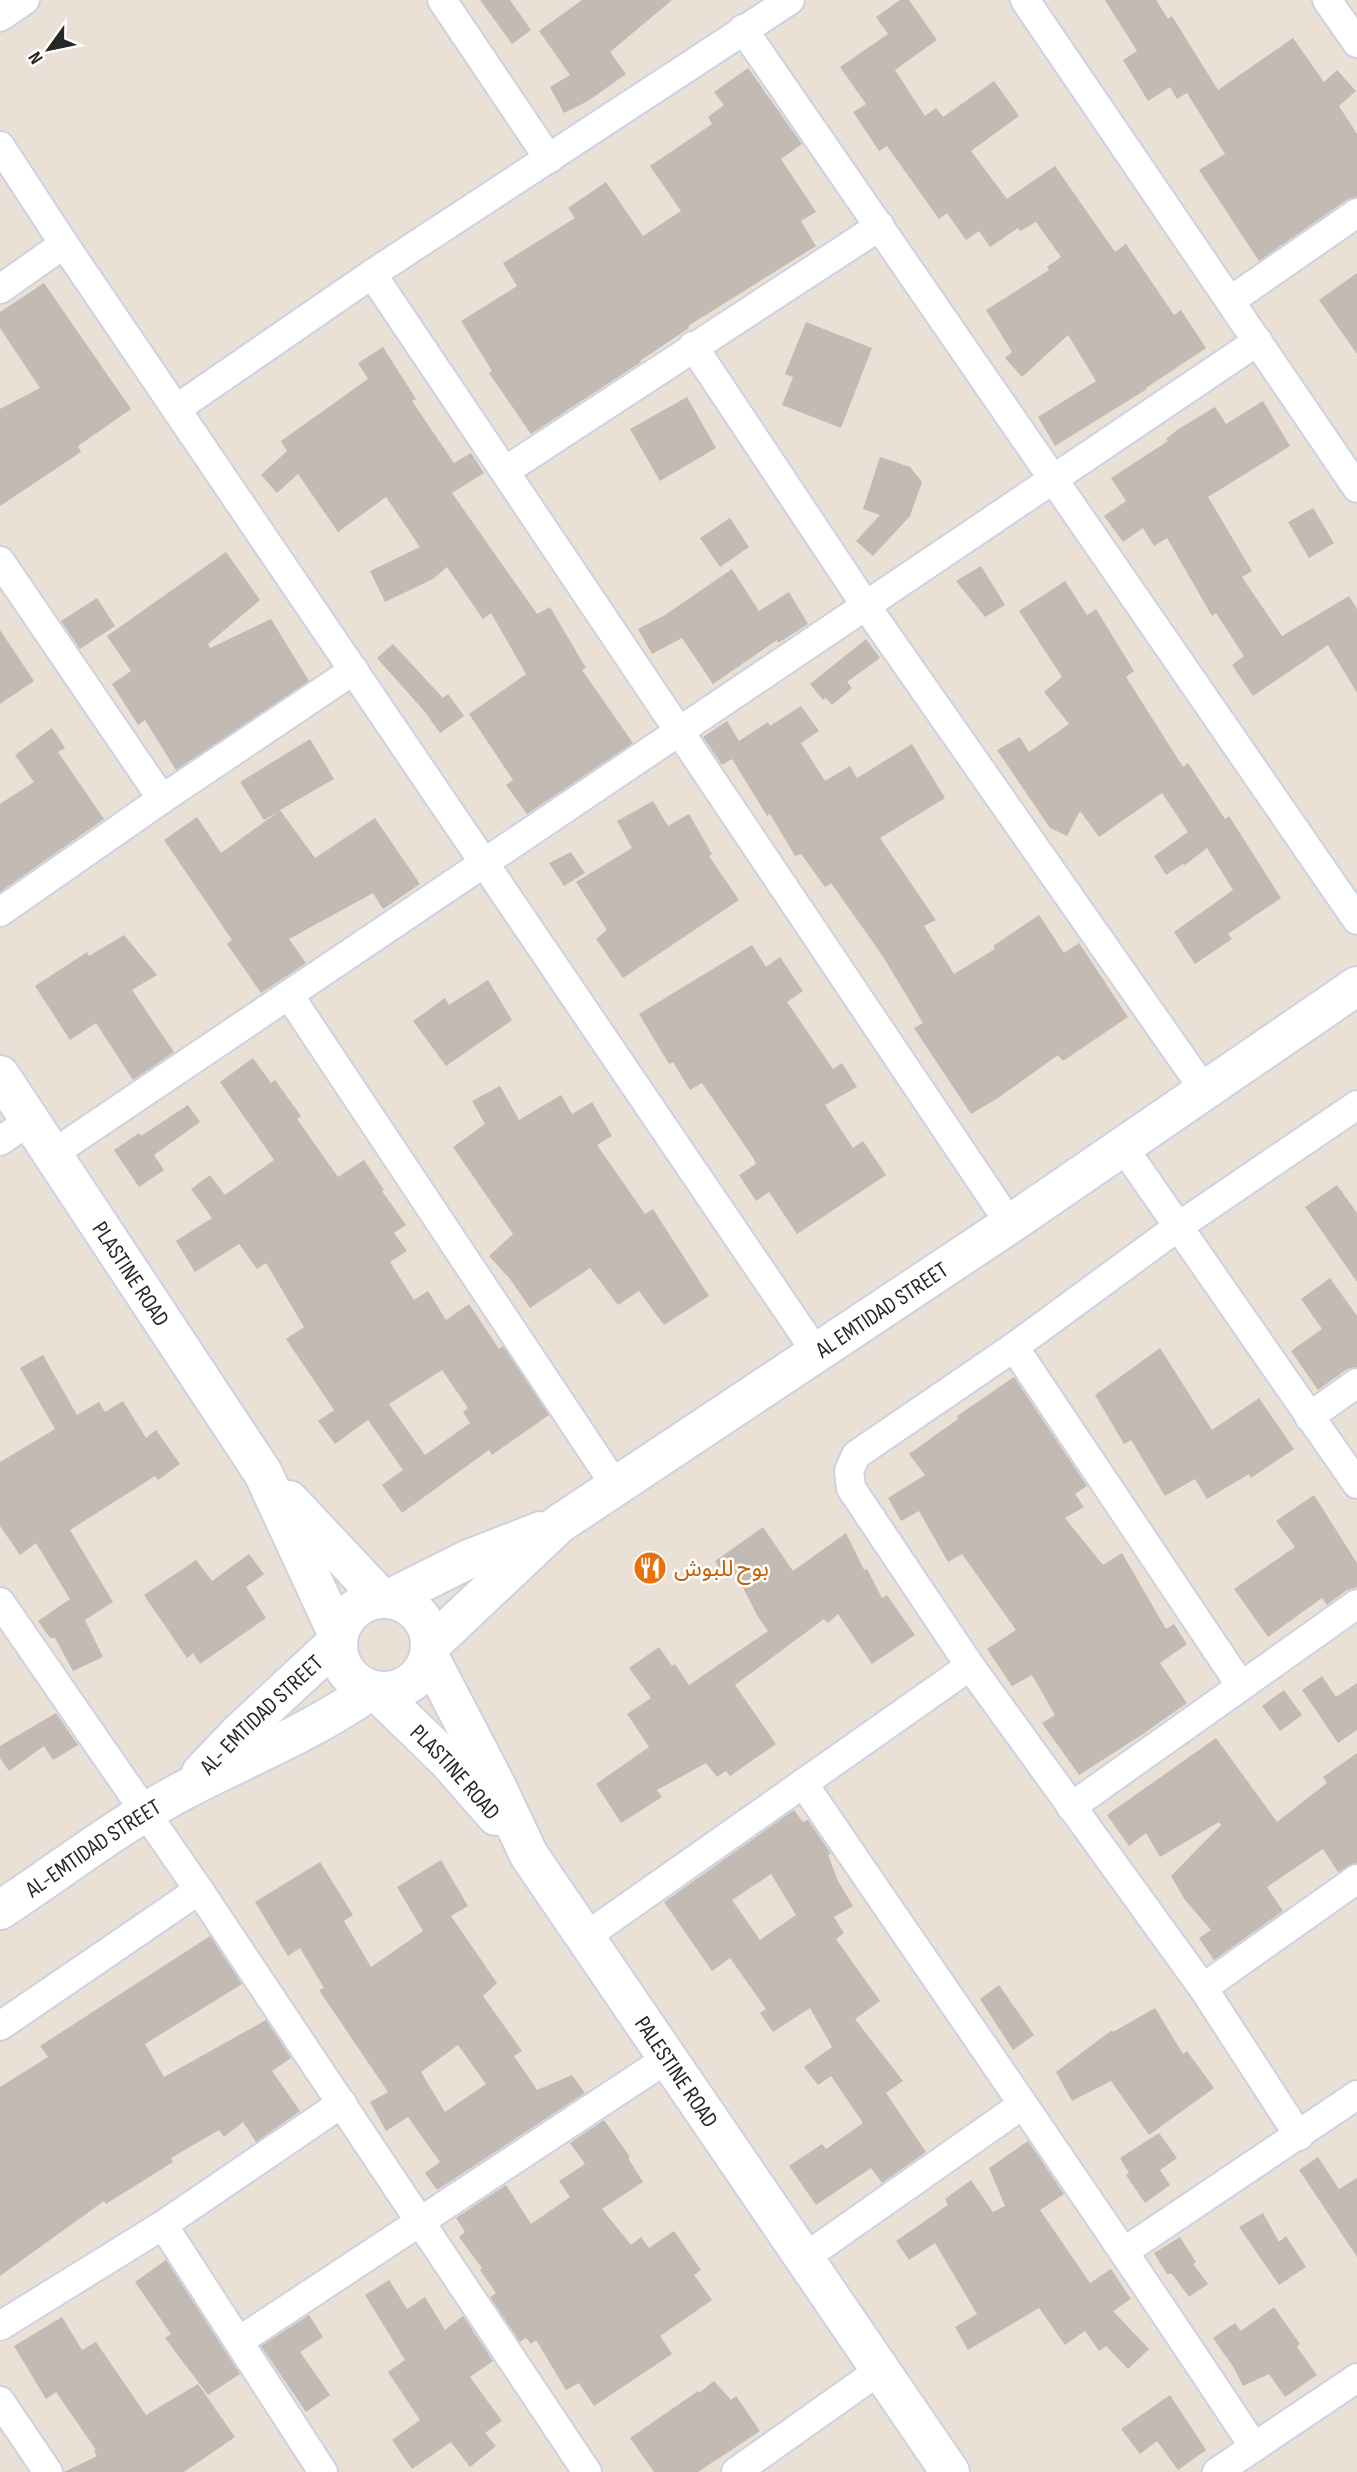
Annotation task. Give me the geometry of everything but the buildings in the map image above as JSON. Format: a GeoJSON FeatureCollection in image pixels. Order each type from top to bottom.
{"type":"FeatureCollection","features":[{"type":"Feature","properties":{"kind":"street"},"geometry":{"type":"LineString","coordinates":[[0,17],[25,0]]}},
{"type":"Feature","properties":{"kind":"street"},"geometry":{"type":"LineString","coordinates":[[442,0],[550,159]]}},
{"type":"Feature","properties":{"kind":"street"},"geometry":{"type":"LineString","coordinates":[[176,408],[372,274],[790,0]]}},
{"type":"Feature","properties":{"kind":"street"},"geometry":{"type":"LineString","coordinates":[[1025,0],[1357,488]]}},
{"type":"Feature","properties":{"kind":"street"},"geometry":{"type":"LineString","coordinates":[[1327,0],[1357,43]]}},
{"type":"Feature","properties":{"kind":"street"},"geometry":{"type":"LineString","coordinates":[[743,30],[1357,920]]}},
{"type":"Feature","properties":{"kind":"street"},"geometry":{"type":"LineString","coordinates":[[0,146],[816,1352]]}},
{"type":"Feature","properties":{"kind":"street"},"geometry":{"type":"LineString","coordinates":[[1230,301],[1357,213]]}},
{"type":"Feature","properties":{"kind":"street"},"geometry":{"type":"LineString","coordinates":[[505,471],[880,226]]}},
{"type":"Feature","properties":{"kind":"street"},"geometry":{"type":"LineString","coordinates":[[0,289],[64,244]]}},
{"type":"Feature","properties":{"kind":"street"},"geometry":{"type":"LineString","coordinates":[[372,274],[1010,1224]]}},
{"type":"Feature","properties":{"kind":"street"},"geometry":{"type":"LineString","coordinates":[[54,1153],[1258,341]]}},
{"type":"Feature","properties":{"kind":"street"},"geometry":{"type":"LineString","coordinates":[[693,346],[866,606],[1205,1091]]}},
{"type":"Feature","properties":{"kind":"street"},"geometry":{"type":"LineString","coordinates":[[0,561],[162,799]]}},
{"type":"Feature","properties":{"kind":"street"},"geometry":{"type":"LineString","coordinates":[[0,912],[354,670]]}},
{"type":"Feature","properties":{"kind":"street","name":"AL EMTIDAD STREET"},"geometry":{"type":"LineString","coordinates":[[385,1599],[469,1559],[559,1524],[617,1488],[1124,1147],[1357,986]]}},
{"type":"Feature","properties":{"kind":"street"},"geometry":{"type":"LineString","coordinates":[[289,995],[617,1488]]}},
{"type":"Feature","properties":{"kind":"street","name":"PLASTINE ROAD"},"geometry":{"type":"LineString","coordinates":[[0,1075],[263,1473],[338,1638]]}},
{"type":"Feature","properties":{"kind":"street"},"geometry":{"type":"LineString","coordinates":[[1299,2136],[1203,1989],[970,1666],[851,1488],[849,1471],[856,1455],[1014,1348],[1179,1226],[1357,1105]]}},
{"type":"Feature","properties":{"kind":"street"},"geometry":{"type":"LineString","coordinates":[[0,1141],[31,1120]]}},
{"type":"Feature","properties":{"kind":"street"},"geometry":{"type":"LineString","coordinates":[[1124,1147],[1357,1484]]}},
{"type":"Feature","properties":{"kind":"street"},"geometry":{"type":"LineString","coordinates":[[1014,1348],[1241,1686]]}},
{"type":"Feature","properties":{"kind":"street"},"geometry":{"type":"LineString","coordinates":[[1309,1417],[1357,1383]]}},
{"type":"Feature","properties":{"kind":"street","name":"PLASTINE ROAD"},"geometry":{"type":"LineString","coordinates":[[263,1473],[385,1599]]}},
{"type":"Feature","properties":{"kind":"street"},"geometry":{"type":"LineString","coordinates":[[430,1651],[425,1624],[418,1615],[400,1602],[385,1599],[359,1606],[349,1614],[338,1638],[341,1662],[353,1680],[374,1691],[389,1692],[410,1684],[419,1676],[430,1651],[559,1524]]}},
{"type":"Feature","properties":{"kind":"street"},"geometry":{"type":"LineString","coordinates":[[0,1602],[199,1890],[587,2472]]}},
{"type":"Feature","properties":{"kind":"street"},"geometry":{"type":"LineString","coordinates":[[1071,1807],[1357,1604]]}},
{"type":"Feature","properties":{"kind":"street","name":"AL- EMTIDAD STREET"},"geometry":{"type":"LineString","coordinates":[[187,1789],[239,1732],[338,1638]]}},
{"type":"Feature","properties":{"kind":"street","name":"PALESTINE ROAD"},"geometry":{"type":"LineString","coordinates":[[430,1651],[529,1855],[950,2472]]}},
{"type":"Feature","properties":{"kind":"street"},"geometry":{"type":"LineString","coordinates":[[585,1937],[970,1666]]}},
{"type":"Feature","properties":{"kind":"street"},"geometry":{"type":"LineString","coordinates":[[187,1789],[313,1727],[374,1691]]}},
{"type":"Feature","properties":{"kind":"street","name":"PLASTINE ROAD"},"geometry":{"type":"LineString","coordinates":[[374,1691],[447,1760],[529,1855]]}},
{"type":"Feature","properties":{"kind":"street"},"geometry":{"type":"LineString","coordinates":[[803,1783],[1125,2251],[1254,2447]]}},
{"type":"Feature","properties":{"kind":"street","name":"AL-EMTIDAD STREET"},"geometry":{"type":"LineString","coordinates":[[0,1910],[145,1813],[187,1789]]}},
{"type":"Feature","properties":{"kind":"street"},"geometry":{"type":"LineString","coordinates":[[1203,1989],[1357,1879]]}},
{"type":"Feature","properties":{"kind":"street"},"geometry":{"type":"LineString","coordinates":[[0,2026],[199,1890]]}},
{"type":"Feature","properties":{"kind":"street"},"geometry":{"type":"LineString","coordinates":[[239,2341],[668,2058]]}},
{"type":"Feature","properties":{"kind":"street"},"geometry":{"type":"LineString","coordinates":[[1125,2251],[1357,2095]]}},
{"type":"Feature","properties":{"kind":"street"},"geometry":{"type":"LineString","coordinates":[[0,2326],[163,2225],[342,2103]]}},
{"type":"Feature","properties":{"kind":"street"},"geometry":{"type":"LineString","coordinates":[[804,2259],[1022,2105]]}},
{"type":"Feature","properties":{"kind":"street"},"geometry":{"type":"LineString","coordinates":[[163,2225],[323,2472]]}},
{"type":"Feature","properties":{"kind":"street"},"geometry":{"type":"LineString","coordinates":[[736,2472],[880,2370]]}},
{"type":"Feature","properties":{"kind":"street"},"geometry":{"type":"LineString","coordinates":[[1217,2472],[1357,2378]]}},
{"type":"Feature","properties":{"kind":"street"},"geometry":{"type":"LineString","coordinates":[[0,2401],[48,2472]]}},
{"type":"Feature","properties":{"kind":"place","name":"بوح للبوش"},"geometry":{"type":"Point","coordinates":[650,1568]}}]}
